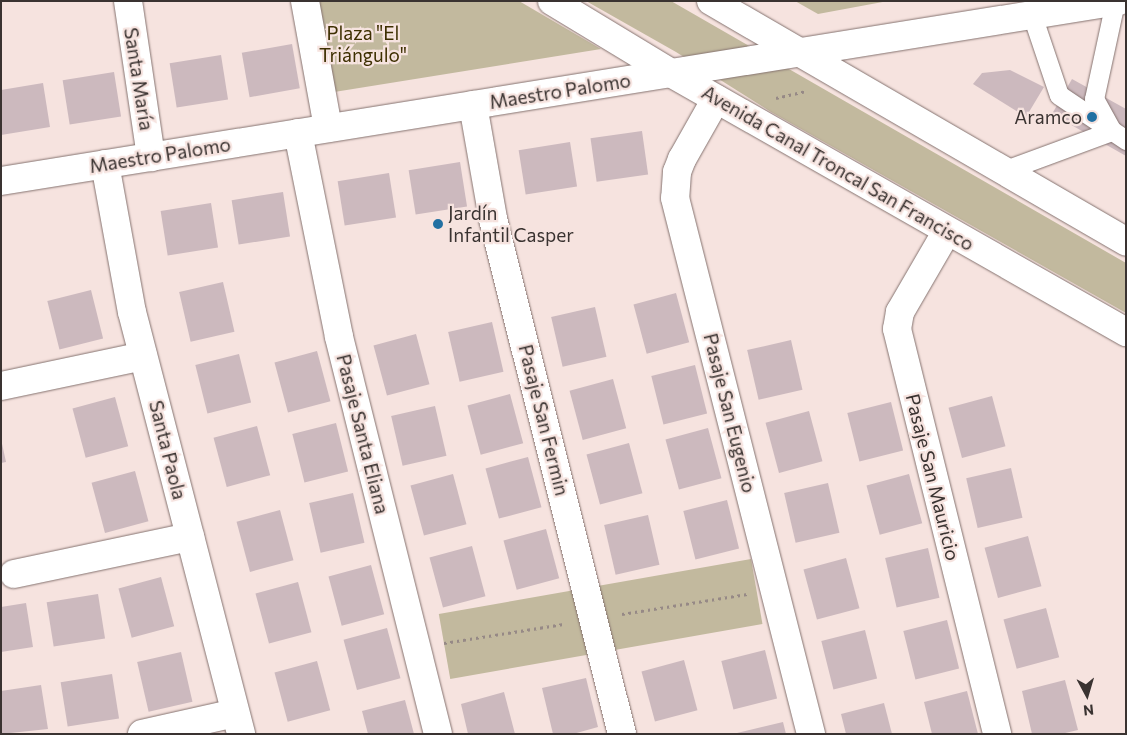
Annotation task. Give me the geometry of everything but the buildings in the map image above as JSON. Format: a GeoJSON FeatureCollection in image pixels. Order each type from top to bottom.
{"type":"FeatureCollection","features":[{"type":"Feature","properties":{"kind":"street","name":"Santa María"},"geometry":{"type":"LineString","coordinates":[[128,1],[151,156]]}},
{"type":"Feature","properties":{"kind":"street"},"geometry":{"type":"LineString","coordinates":[[305,1],[328,128]]}},
{"type":"Feature","properties":{"kind":"street","name":"Avenida Canal Troncal San Francisco"},"geometry":{"type":"LineString","coordinates":[[552,1],[716,99],[1126,332]]}},
{"type":"Feature","properties":{"kind":"street"},"geometry":{"type":"LineString","coordinates":[[711,1],[1126,242]]}},
{"type":"Feature","properties":{"kind":"street","name":"Maestro Palomo"},"geometry":{"type":"LineString","coordinates":[[1,181],[1118,1]]}},
{"type":"Feature","properties":{"kind":"street","name":"Pasaje San Eugenio"},"geometry":{"type":"LineString","coordinates":[[716,99],[682,159],[677,172],[675,198],[812,734]]}},
{"type":"Feature","properties":{"kind":"street","name":"Pasaje San Fermin"},"geometry":{"type":"LineString","coordinates":[[473,105],[493,219],[622,734]]}},
{"type":"Feature","properties":{"kind":"street","name":"Pasaje Santa Eliana"},"geometry":{"type":"LineString","coordinates":[[298,133],[339,337],[438,734]]}},
{"type":"Feature","properties":{"kind":"street","name":"Santa Paola"},"geometry":{"type":"LineString","coordinates":[[105,164],[121,260],[238,723]]}},
{"type":"Feature","properties":{"kind":"street","name":"Pasaje San Mauricio"},"geometry":{"type":"LineString","coordinates":[[947,230],[904,304],[897,329],[998,734]]}},
{"type":"Feature","properties":{"kind":"street"},"geometry":{"type":"LineString","coordinates":[[1,386],[144,356]]}},
{"type":"Feature","properties":{"kind":"street"},"geometry":{"type":"LineString","coordinates":[[14,574],[190,536]]}},
{"type":"Feature","properties":{"kind":"street"},"geometry":{"type":"LineString","coordinates":[[142,734],[238,723]]}},
{"type":"Feature","properties":{"kind":"lane"},"geometry":{"type":"LineString","coordinates":[[1114,2],[1094,99],[1119,135]]}},
{"type":"Feature","properties":{"kind":"lane"},"geometry":{"type":"LineString","coordinates":[[1032,15],[1060,96],[1119,135]]}},
{"type":"Feature","properties":{"kind":"lane"},"geometry":{"type":"LineString","coordinates":[[1003,171],[1083,140],[1119,135]]}},
{"type":"Feature","properties":{"kind":"green space","name":"Plaza \"El Triángulo\""},"geometry":{"type":"Polygon","coordinates":[[[312,1],[519,1],[601,49],[328,93],[312,1]]]}},
{"type":"Feature","properties":{"kind":"green space"},"geometry":{"type":"Polygon","coordinates":[[[586,1],[671,1],[1126,263],[1126,313],[771,112],[676,52],[586,1]]]}},
{"type":"Feature","properties":{"kind":"green space"},"geometry":{"type":"Polygon","coordinates":[[[795,1],[888,1],[818,14],[795,1]]]}},
{"type":"Feature","properties":{"kind":"green space"},"geometry":{"type":"Polygon","coordinates":[[[751,559],[762,624],[450,679],[439,614],[751,559]]]}},
{"type":"Feature","properties":{"kind":"place","name":"Aramco"},"geometry":{"type":"Point","coordinates":[1092,117]}},
{"type":"Feature","properties":{"kind":"place","name":"Jardín Infantil Casper"},"geometry":{"type":"Point","coordinates":[438,224]}}]}
